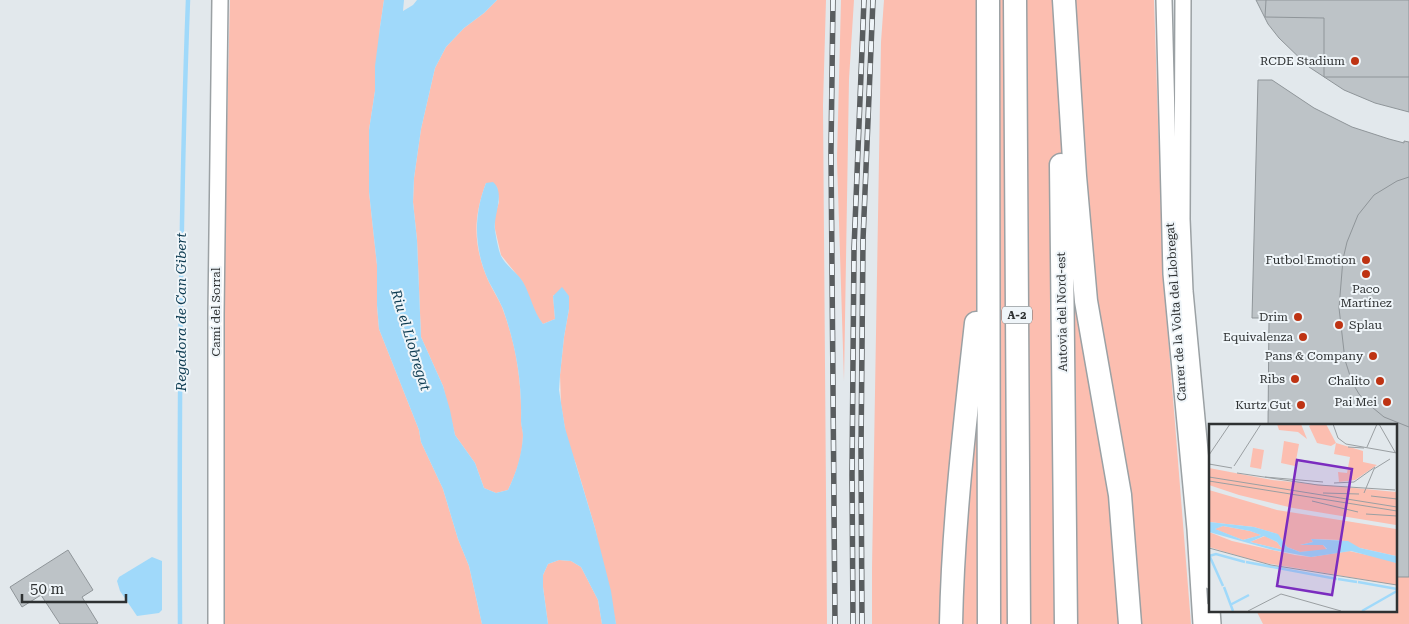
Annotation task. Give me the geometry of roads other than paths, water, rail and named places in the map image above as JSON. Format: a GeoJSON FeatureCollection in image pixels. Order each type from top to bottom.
{"type":"FeatureCollection","features":[{"type":"Feature","properties":{"kind":"highway"},"geometry":{"type":"LineString","coordinates":[[988,0],[989,624]]}},
{"type":"Feature","properties":{"kind":"highway","name":"A-2"},"geometry":{"type":"LineString","coordinates":[[1016,0],[1019,624]]}},
{"type":"Feature","properties":{"kind":"highway","name":"Autovia del Nord-est"},"geometry":{"type":"LineString","coordinates":[[1059,0],[1066,624]]}},
{"type":"Feature","properties":{"kind":"highway"},"geometry":{"type":"LineString","coordinates":[[1064,0],[1075,176],[1086,301],[1120,495],[1130,624]]}},
{"type":"Feature","properties":{"kind":"highway"},"geometry":{"type":"LineString","coordinates":[[951,624],[952,562],[957,494],[988,210]]}},
{"type":"Feature","properties":{"kind":"street","name":"Camí del Sorral"},"geometry":{"type":"LineString","coordinates":[[216,624],[216,296],[220,0]]}},
{"type":"Feature","properties":{"kind":"street","name":"Carrer de la Volta del Llobregat"},"geometry":{"type":"LineString","coordinates":[[1164,0],[1171,274],[1195,529],[1201,624]]}},
{"type":"Feature","properties":{"kind":"street","name":"Carrer de la Volta del Llobregat"},"geometry":{"type":"LineString","coordinates":[[1182,0],[1184,88],[1182,219],[1185,291],[1209,566]]}},
{"type":"Feature","properties":{"kind":"water","name":"Riu el Llobregat"},"geometry":{"type":"Polygon","coordinates":[[[384,0],[404,0],[403,11],[417,0],[497,0],[484,13],[464,28],[446,47],[435,68],[421,129],[414,178],[413,202],[417,240],[421,337],[443,386],[455,435],[475,463],[484,488],[496,493],[508,490],[518,464],[523,434],[519,378],[515,350],[508,323],[484,270],[480,258],[477,233],[477,220],[482,195],[486,183],[493,182],[499,192],[495,230],[501,256],[523,282],[543,324],[555,319],[553,296],[562,287],[569,296],[559,390],[565,428],[595,528],[611,591],[616,624],[602,624],[598,600],[581,567],[571,561],[559,560],[548,564],[543,575],[548,624],[482,624],[469,566],[458,539],[443,489],[421,442],[419,430],[379,329],[377,265],[369,192],[369,130],[384,0]]]}},
{"type":"Feature","properties":{"kind":"water"},"geometry":{"type":"Polygon","coordinates":[[[152,557],[162,561],[162,610],[159,613],[137,616],[120,591],[117,581],[119,577],[152,557]]]}},
{"type":"Feature","properties":{"kind":"waterway","name":"Regadora de Can Gibert"},"geometry":{"type":"LineString","coordinates":[[180,624],[181,312],[188,0]]}},
{"type":"Feature","properties":{"kind":"railway"},"geometry":{"type":"LineString","coordinates":[[833,0],[831,151],[835,624]]}},
{"type":"Feature","properties":{"kind":"railway"},"geometry":{"type":"LineString","coordinates":[[853,624],[854,249],[864,0]]}},
{"type":"Feature","properties":{"kind":"railway"},"geometry":{"type":"LineString","coordinates":[[862,624],[863,240],[873,0]]}},
{"type":"Feature","properties":{"kind":"place","name":"RCDE Stadium"},"geometry":{"type":"Point","coordinates":[1355,61]}},
{"type":"Feature","properties":{"kind":"place","name":"Futbol Emotion"},"geometry":{"type":"Point","coordinates":[1366,260]}},
{"type":"Feature","properties":{"kind":"place","name":"Paco Martínez"},"geometry":{"type":"Point","coordinates":[1366,274]}},
{"type":"Feature","properties":{"kind":"place","name":"Drim"},"geometry":{"type":"Point","coordinates":[1298,317]}},
{"type":"Feature","properties":{"kind":"place","name":"Splau"},"geometry":{"type":"Point","coordinates":[1339,325]}},
{"type":"Feature","properties":{"kind":"place","name":"Equivalenza"},"geometry":{"type":"Point","coordinates":[1303,337]}},
{"type":"Feature","properties":{"kind":"place","name":"Pans & Company"},"geometry":{"type":"Point","coordinates":[1373,356]}},
{"type":"Feature","properties":{"kind":"place","name":"Ribs"},"geometry":{"type":"Point","coordinates":[1295,379]}},
{"type":"Feature","properties":{"kind":"place","name":"Chalito"},"geometry":{"type":"Point","coordinates":[1380,381]}},
{"type":"Feature","properties":{"kind":"place","name":"Pai Mei"},"geometry":{"type":"Point","coordinates":[1387,402]}},
{"type":"Feature","properties":{"kind":"place","name":"Kurtz Gut"},"geometry":{"type":"Point","coordinates":[1301,405]}}]}
